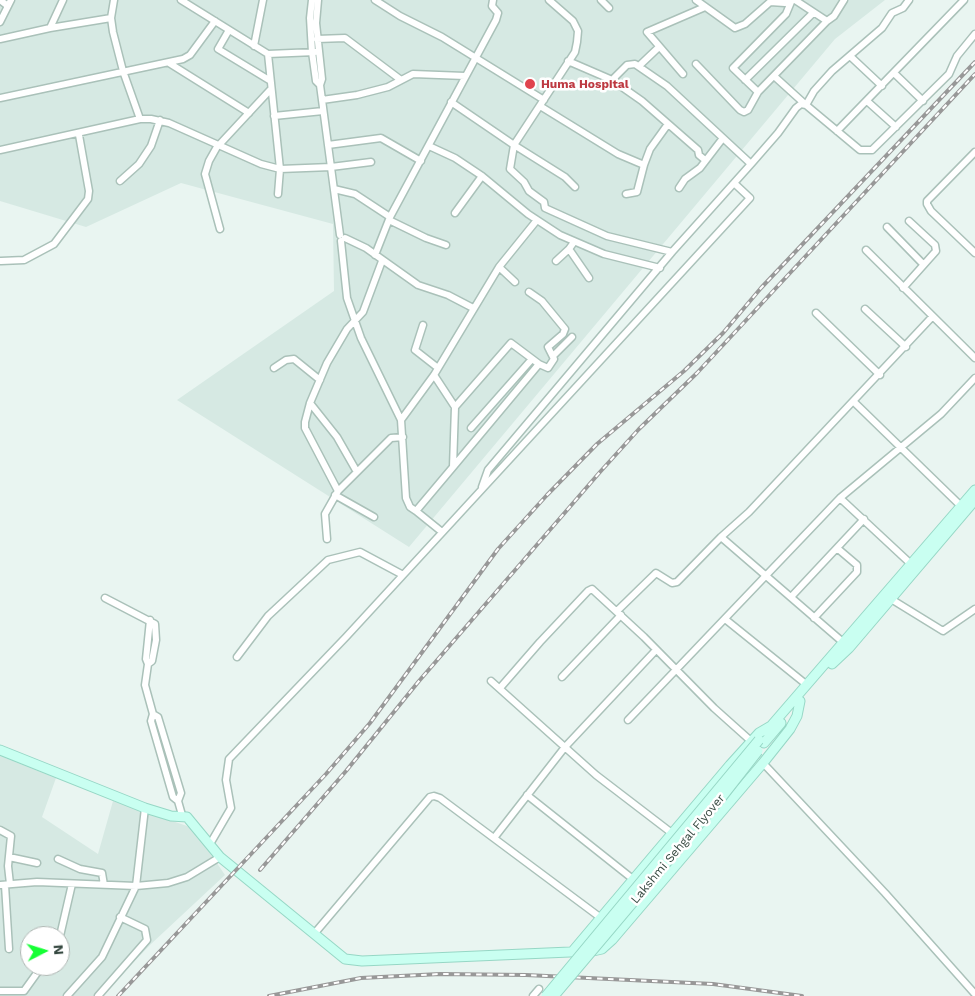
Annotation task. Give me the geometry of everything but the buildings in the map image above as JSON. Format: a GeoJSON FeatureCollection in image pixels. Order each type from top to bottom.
{"type":"FeatureCollection","features":[{"type":"Feature","properties":{"kind":"main road"},"geometry":{"type":"LineString","coordinates":[[846,646],[891,599],[964,509],[975,490]]}},
{"type":"Feature","properties":{"kind":"main road"},"geometry":{"type":"LineString","coordinates":[[846,646],[912,564],[964,509],[975,500]]}},
{"type":"Feature","properties":{"kind":"main road","name":"Lakshmi Sehgal Flyover"},"geometry":{"type":"LineString","coordinates":[[546,996],[758,742],[807,685],[846,646]]}},
{"type":"Feature","properties":{"kind":"main road","name":"Lakshmi Sehgal Flyover"},"geometry":{"type":"LineString","coordinates":[[554,996],[722,797],[758,742],[800,701],[846,646]]}},
{"type":"Feature","properties":{"kind":"main road"},"geometry":{"type":"LineString","coordinates":[[0,750],[145,808],[171,816],[182,815],[194,824],[220,857],[335,953],[353,961],[594,951],[602,949],[612,940],[763,763],[790,729],[797,716],[800,701]]}},
{"type":"Feature","properties":{"kind":"main road"},"geometry":{"type":"LineString","coordinates":[[572,952],[673,834],[758,742]]}},
{"type":"Feature","properties":{"kind":"street"},"geometry":{"type":"LineString","coordinates":[[0,0],[10,3],[0,22]]}},
{"type":"Feature","properties":{"kind":"street"},"geometry":{"type":"LineString","coordinates":[[50,28],[62,0]]}},
{"type":"Feature","properties":{"kind":"street"},"geometry":{"type":"LineString","coordinates":[[114,0],[111,18],[123,71],[140,119]]}},
{"type":"Feature","properties":{"kind":"street"},"geometry":{"type":"LineString","coordinates":[[182,0],[268,54],[315,52]]}},
{"type":"Feature","properties":{"kind":"street"},"geometry":{"type":"LineString","coordinates":[[254,46],[263,0]]}},
{"type":"Feature","properties":{"kind":"street"},"geometry":{"type":"LineString","coordinates":[[312,0],[317,39],[315,52]]}},
{"type":"Feature","properties":{"kind":"street"},"geometry":{"type":"LineString","coordinates":[[318,0],[313,10],[315,52],[342,238],[346,298],[401,420],[404,437],[406,498],[410,507],[442,532]]}},
{"type":"Feature","properties":{"kind":"street"},"geometry":{"type":"LineString","coordinates":[[375,0],[400,16],[442,37],[618,154],[644,165]]}},
{"type":"Feature","properties":{"kind":"street"},"geometry":{"type":"LineString","coordinates":[[375,255],[389,218],[498,15],[497,10],[492,6],[493,0]]}},
{"type":"Feature","properties":{"kind":"street"},"geometry":{"type":"LineString","coordinates":[[549,0],[573,21],[578,31],[575,52],[514,145],[510,169],[524,182],[529,191],[544,202],[545,208],[607,236],[672,252]]}},
{"type":"Feature","properties":{"kind":"street"},"geometry":{"type":"LineString","coordinates":[[601,0],[609,8]]}},
{"type":"Feature","properties":{"kind":"street"},"geometry":{"type":"LineString","coordinates":[[696,0],[735,28],[745,24],[770,2],[793,1],[827,21]]}},
{"type":"Feature","properties":{"kind":"street"},"geometry":{"type":"LineString","coordinates":[[696,64],[740,110],[746,112],[758,92],[834,16],[844,0]]}},
{"type":"Feature","properties":{"kind":"street"},"geometry":{"type":"LineString","coordinates":[[806,105],[826,78],[882,28],[892,13],[903,8],[909,0]]}},
{"type":"Feature","properties":{"kind":"street"},"geometry":{"type":"LineString","coordinates":[[838,131],[964,0]]}},
{"type":"Feature","properties":{"kind":"street"},"geometry":{"type":"LineString","coordinates":[[758,92],[733,68],[786,14],[793,1]]}},
{"type":"Feature","properties":{"kind":"street"},"geometry":{"type":"LineString","coordinates":[[683,74],[647,34],[648,30],[705,7]]}},
{"type":"Feature","properties":{"kind":"street"},"geometry":{"type":"LineString","coordinates":[[745,80],[813,13]]}},
{"type":"Feature","properties":{"kind":"street"},"geometry":{"type":"LineString","coordinates":[[0,40],[50,28],[111,18]]}},
{"type":"Feature","properties":{"kind":"street"},"geometry":{"type":"LineString","coordinates":[[0,98],[168,63],[190,55],[215,21]]}},
{"type":"Feature","properties":{"kind":"street"},"geometry":{"type":"LineString","coordinates":[[228,30],[218,49],[269,80]]}},
{"type":"Feature","properties":{"kind":"street"},"geometry":{"type":"LineString","coordinates":[[774,76],[860,150],[868,152],[876,147],[949,74],[957,56],[975,34]]}},
{"type":"Feature","properties":{"kind":"street"},"geometry":{"type":"LineString","coordinates":[[317,39],[345,38],[401,80]]}},
{"type":"Feature","properties":{"kind":"street"},"geometry":{"type":"LineString","coordinates":[[639,66],[659,47]]}},
{"type":"Feature","properties":{"kind":"street"},"geometry":{"type":"LineString","coordinates":[[268,54],[269,80],[280,170],[278,194]]}},
{"type":"Feature","properties":{"kind":"street"},"geometry":{"type":"LineString","coordinates":[[850,56],[882,86]]}},
{"type":"Feature","properties":{"kind":"street"},"geometry":{"type":"LineString","coordinates":[[568,62],[612,80],[642,101],[698,150],[699,155],[705,160]]}},
{"type":"Feature","properties":{"kind":"street"},"geometry":{"type":"LineString","coordinates":[[168,63],[249,113]]}},
{"type":"Feature","properties":{"kind":"street"},"geometry":{"type":"LineString","coordinates":[[612,80],[627,65],[635,64],[639,66],[667,86],[751,164]]}},
{"type":"Feature","properties":{"kind":"street"},"geometry":{"type":"LineString","coordinates":[[894,73],[923,101]]}},
{"type":"Feature","properties":{"kind":"street"},"geometry":{"type":"LineString","coordinates":[[322,100],[357,95],[388,87],[416,74],[465,76]]}},
{"type":"Feature","properties":{"kind":"street"},"geometry":{"type":"LineString","coordinates":[[220,230],[205,174],[209,161],[219,145],[271,89]]}},
{"type":"Feature","properties":{"kind":"street"},"geometry":{"type":"LineString","coordinates":[[867,101],[896,127]]}},
{"type":"Feature","properties":{"kind":"street"},"geometry":{"type":"LineString","coordinates":[[451,102],[565,177],[575,187]]}},
{"type":"Feature","properties":{"kind":"street"},"geometry":{"type":"LineString","coordinates":[[481,489],[488,470],[672,252],[778,133],[796,108],[801,104],[806,105]]}},
{"type":"Feature","properties":{"kind":"street"},"geometry":{"type":"LineString","coordinates":[[274,116],[323,111]]}},
{"type":"Feature","properties":{"kind":"street"},"geometry":{"type":"LineString","coordinates":[[0,150],[140,119],[160,120],[261,164],[280,170],[371,162]]}},
{"type":"Feature","properties":{"kind":"street"},"geometry":{"type":"LineString","coordinates":[[120,181],[138,164],[151,146],[160,120]]}},
{"type":"Feature","properties":{"kind":"street"},"geometry":{"type":"LineString","coordinates":[[626,194],[637,192],[650,149],[668,124]]}},
{"type":"Feature","properties":{"kind":"street"},"geometry":{"type":"LineString","coordinates":[[1,261],[24,260],[54,244],[88,199],[89,191],[79,134]]}},
{"type":"Feature","properties":{"kind":"street"},"geometry":{"type":"LineString","coordinates":[[328,145],[381,138],[421,161]]}},
{"type":"Feature","properties":{"kind":"street"},"geometry":{"type":"LineString","coordinates":[[679,188],[685,178],[700,168],[723,138]]}},
{"type":"Feature","properties":{"kind":"street"},"geometry":{"type":"LineString","coordinates":[[429,146],[455,158],[482,176],[537,220],[574,242],[604,254],[660,268]]}},
{"type":"Feature","properties":{"kind":"street"},"geometry":{"type":"LineString","coordinates":[[974,250],[927,202],[975,152]]}},
{"type":"Feature","properties":{"kind":"street"},"geometry":{"type":"LineString","coordinates":[[455,213],[482,176]]}},
{"type":"Feature","properties":{"kind":"street"},"geometry":{"type":"LineString","coordinates":[[210,844],[231,808],[226,780],[228,759],[402,575],[678,275],[748,202],[750,198],[734,183]]}},
{"type":"Feature","properties":{"kind":"street"},"geometry":{"type":"LineString","coordinates":[[334,189],[354,194],[389,218],[419,235],[446,245]]}},
{"type":"Feature","properties":{"kind":"street"},"geometry":{"type":"LineString","coordinates":[[401,420],[436,372],[499,267],[537,220]]}},
{"type":"Feature","properties":{"kind":"street"},"geometry":{"type":"LineString","coordinates":[[903,288],[936,247],[910,220]]}},
{"type":"Feature","properties":{"kind":"street"},"geometry":{"type":"LineString","coordinates":[[886,227],[923,264]]}},
{"type":"Feature","properties":{"kind":"street"},"geometry":{"type":"LineString","coordinates":[[342,238],[358,244],[418,285],[434,289],[473,308]]}},
{"type":"Feature","properties":{"kind":"street"},"geometry":{"type":"LineString","coordinates":[[556,261],[574,242]]}},
{"type":"Feature","properties":{"kind":"street"},"geometry":{"type":"LineString","coordinates":[[569,249],[590,278]]}},
{"type":"Feature","properties":{"kind":"street"},"geometry":{"type":"LineString","coordinates":[[866,250],[975,358]]}},
{"type":"Feature","properties":{"kind":"street"},"geometry":{"type":"LineString","coordinates":[[374,518],[336,493],[305,428],[310,403],[320,380],[336,346],[363,312],[382,260]]}},
{"type":"Feature","properties":{"kind":"street"},"geometry":{"type":"LineString","coordinates":[[499,267],[515,282]]}},
{"type":"Feature","properties":{"kind":"street"},"geometry":{"type":"LineString","coordinates":[[455,406],[508,344],[513,343],[539,364],[548,368],[554,359],[548,347],[563,334],[565,329],[542,301],[529,292]]}},
{"type":"Feature","properties":{"kind":"street"},"geometry":{"type":"LineString","coordinates":[[866,309],[906,346]]}},
{"type":"Feature","properties":{"kind":"street"},"geometry":{"type":"LineString","coordinates":[[816,313],[880,375]]}},
{"type":"Feature","properties":{"kind":"street"},"geometry":{"type":"LineString","coordinates":[[562,677],[656,573],[672,583],[677,582],[721,537],[749,512],[880,375],[932,317]]}},
{"type":"Feature","properties":{"kind":"street"},"geometry":{"type":"LineString","coordinates":[[423,325],[415,350],[436,372],[455,406],[453,467]]}},
{"type":"Feature","properties":{"kind":"street"},"geometry":{"type":"LineString","coordinates":[[553,356],[572,337]]}},
{"type":"Feature","properties":{"kind":"street"},"geometry":{"type":"LineString","coordinates":[[274,368],[286,360],[294,359],[320,380]]}},
{"type":"Feature","properties":{"kind":"street"},"geometry":{"type":"LineString","coordinates":[[471,428],[532,359]]}},
{"type":"Feature","properties":{"kind":"street"},"geometry":{"type":"LineString","coordinates":[[416,511],[539,364]]}},
{"type":"Feature","properties":{"kind":"street"},"geometry":{"type":"LineString","coordinates":[[628,720],[840,498],[941,414],[975,378]]}},
{"type":"Feature","properties":{"kind":"street"},"geometry":{"type":"LineString","coordinates":[[854,402],[964,509]]}},
{"type":"Feature","properties":{"kind":"street"},"geometry":{"type":"LineString","coordinates":[[310,403],[337,437],[357,472]]}},
{"type":"Feature","properties":{"kind":"street"},"geometry":{"type":"LineString","coordinates":[[327,540],[326,514],[336,493],[392,438],[404,437]]}},
{"type":"Feature","properties":{"kind":"street"},"geometry":{"type":"LineString","coordinates":[[840,498],[912,564]]}},
{"type":"Feature","properties":{"kind":"street"},"geometry":{"type":"LineString","coordinates":[[791,597],[864,519]]}},
{"type":"Feature","properties":{"kind":"street"},"geometry":{"type":"LineString","coordinates":[[721,537],[846,646]]}},
{"type":"Feature","properties":{"kind":"street"},"geometry":{"type":"LineString","coordinates":[[814,618],[857,572],[856,565],[837,548]]}},
{"type":"Feature","properties":{"kind":"street"},"geometry":{"type":"LineString","coordinates":[[237,657],[268,616],[328,560],[360,552],[402,575]]}},
{"type":"Feature","properties":{"kind":"street"},"geometry":{"type":"LineString","coordinates":[[500,688],[588,591],[594,590],[714,708],[758,742]]}},
{"type":"Feature","properties":{"kind":"street"},"geometry":{"type":"LineString","coordinates":[[105,598],[150,620],[146,659],[148,664],[144,685],[153,714],[151,721],[172,797],[178,801],[182,815]]}},
{"type":"Feature","properties":{"kind":"street"},"geometry":{"type":"LineString","coordinates":[[891,599],[943,631],[975,609]]}},
{"type":"Feature","properties":{"kind":"street"},"geometry":{"type":"LineString","coordinates":[[725,619],[807,685]]}},
{"type":"Feature","properties":{"kind":"street"},"geometry":{"type":"LineString","coordinates":[[494,838],[565,747],[656,650]]}},
{"type":"Feature","properties":{"kind":"street"},"geometry":{"type":"LineString","coordinates":[[491,681],[596,775],[673,834]]}},
{"type":"Feature","properties":{"kind":"street"},"geometry":{"type":"LineString","coordinates":[[763,763],[885,893],[975,994]]}},
{"type":"Feature","properties":{"kind":"street"},"geometry":{"type":"LineString","coordinates":[[527,795],[634,880]]}},
{"type":"Feature","properties":{"kind":"street"},"geometry":{"type":"LineString","coordinates":[[314,934],[430,798],[440,798],[601,918]]}},
{"type":"Feature","properties":{"kind":"street"},"geometry":{"type":"LineString","coordinates":[[67,996],[102,957],[136,886],[145,808]]}},
{"type":"Feature","properties":{"kind":"street"},"geometry":{"type":"LineString","coordinates":[[0,830],[10,834],[5,884],[9,949]]}},
{"type":"Feature","properties":{"kind":"street"},"geometry":{"type":"LineString","coordinates":[[9,857],[37,863]]}},
{"type":"Feature","properties":{"kind":"street"},"geometry":{"type":"LineString","coordinates":[[5,884],[37,882],[136,886],[168,883],[187,877],[220,857]]}},
{"type":"Feature","properties":{"kind":"street"},"geometry":{"type":"LineString","coordinates":[[58,859],[80,869],[102,873],[104,885]]}},
{"type":"Feature","properties":{"kind":"street"},"geometry":{"type":"LineString","coordinates":[[62,926],[72,884]]}},
{"type":"Feature","properties":{"kind":"street"},"geometry":{"type":"LineString","coordinates":[[98,996],[147,940],[145,929],[120,917]]}},
{"type":"Feature","properties":{"kind":"street"},"geometry":{"type":"LineString","coordinates":[[0,991],[24,991],[35,976]]}},
{"type":"Feature","properties":{"kind":"street"},"geometry":{"type":"LineString","coordinates":[[533,996],[539,989]]}},
{"type":"Feature","properties":{"kind":"shaded area"},"geometry":{"type":"Polygon","coordinates":[[[0,0],[885,0],[835,39],[409,547],[177,400],[334,291],[333,224],[181,183],[86,227],[0,201],[0,0]]]}},
{"type":"Feature","properties":{"kind":"shaded area"},"geometry":{"type":"Polygon","coordinates":[[[0,756],[56,778],[42,817],[98,854],[113,801],[193,828],[225,875],[151,944],[101,996],[0,996],[0,756]]]}},
{"type":"Feature","properties":{"kind":"railway"},"geometry":{"type":"LineString","coordinates":[[118,996],[326,774],[370,723],[498,549],[547,495],[597,444],[684,371],[723,333],[761,288],[975,62]]}},
{"type":"Feature","properties":{"kind":"railway"},"geometry":{"type":"LineString","coordinates":[[260,870],[346,771],[419,681],[600,472],[639,429],[697,373],[975,74]]}},
{"type":"Feature","properties":{"kind":"railway"},"geometry":{"type":"LineString","coordinates":[[269,996],[361,978],[440,974],[526,975],[713,984],[802,996]]}},
{"type":"Feature","properties":{"kind":"place","name":"Huma Hospital"},"geometry":{"type":"Point","coordinates":[530,84]}}]}
